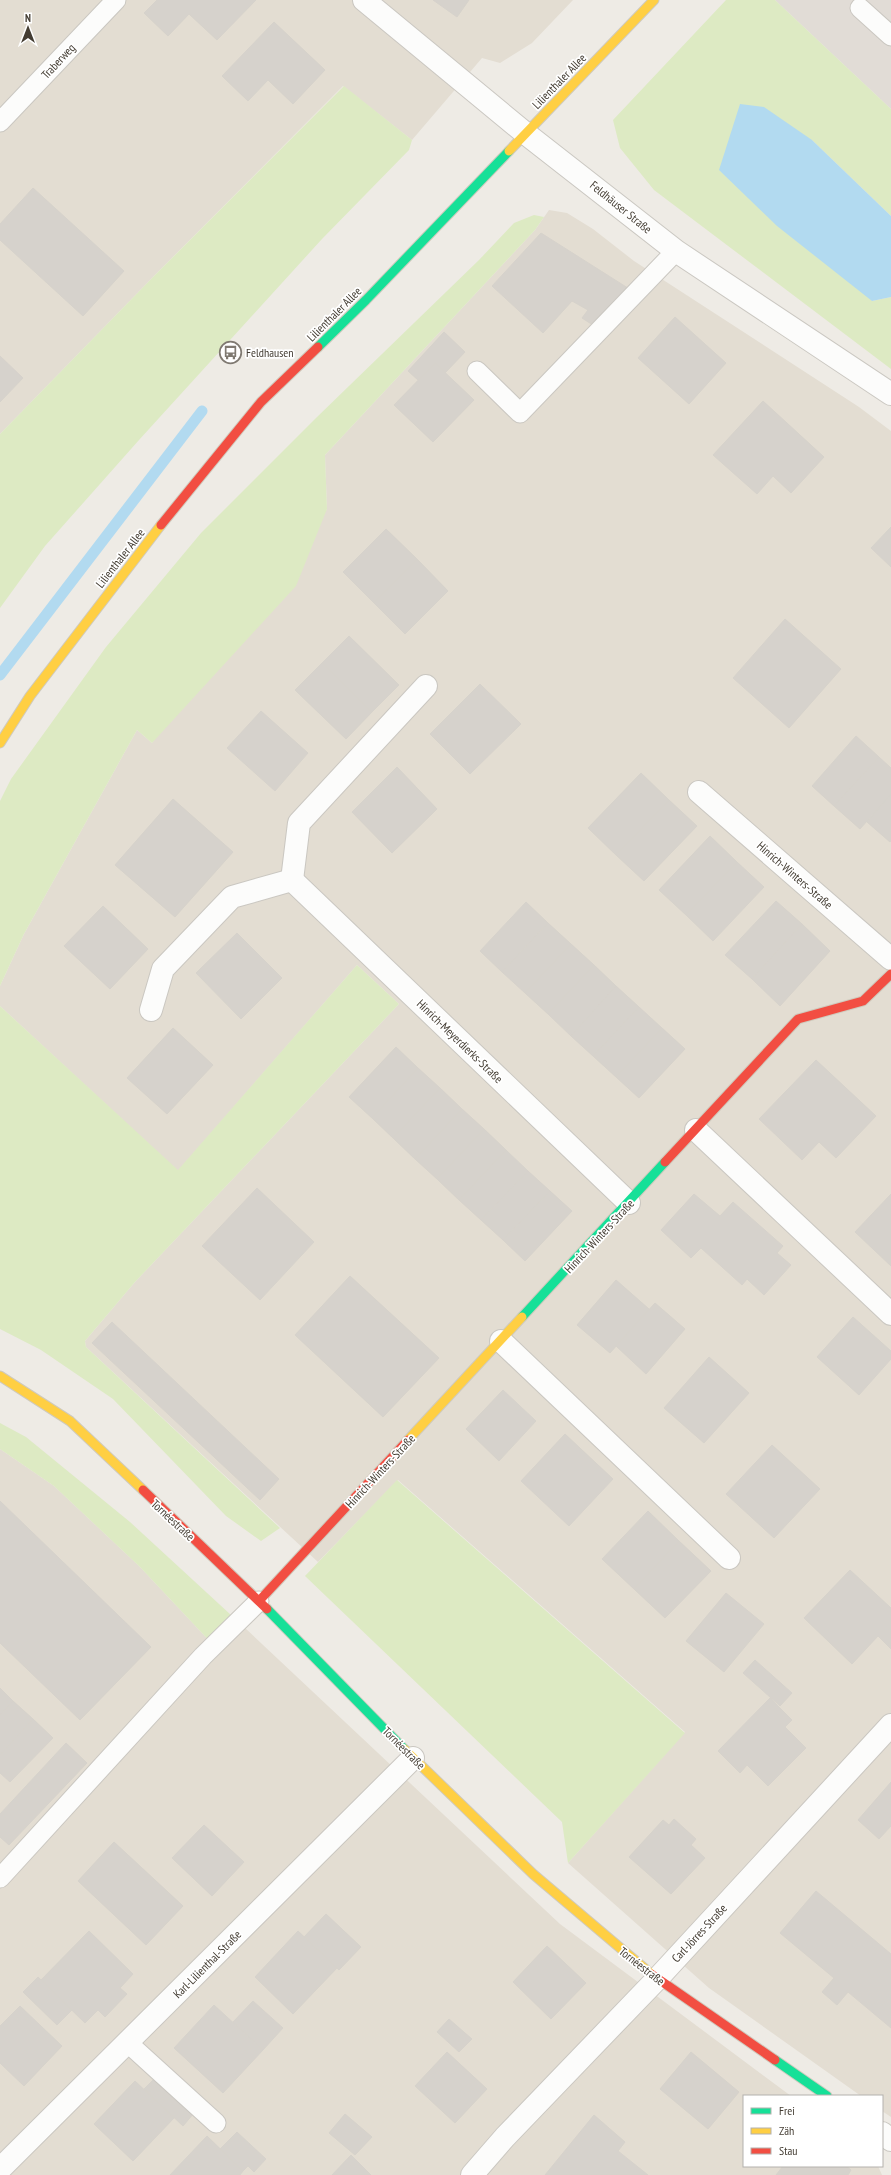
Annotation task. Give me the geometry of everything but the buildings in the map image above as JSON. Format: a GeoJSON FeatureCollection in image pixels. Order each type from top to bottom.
{"type":"FeatureCollection","features":[{"type":"Feature","properties":{"kind":"street","name":"Feldhäuser Straße"},"geometry":{"type":"LineString","coordinates":[[364,0],[525,133],[676,251],[891,394]]}},
{"type":"Feature","properties":{"kind":"street","name":"Lilienthaler Allee"},"geometry":{"type":"LineString","coordinates":[[0,743],[30,696],[125,570],[261,402],[366,300],[654,0]]}},
{"type":"Feature","properties":{"kind":"street"},"geometry":{"type":"LineString","coordinates":[[151,1010],[163,969],[232,897],[292,880],[299,823],[426,686]]}},
{"type":"Feature","properties":{"kind":"street","name":"Hinrich-Winters-Straße"},"geometry":{"type":"LineString","coordinates":[[700,792],[891,959]]}},
{"type":"Feature","properties":{"kind":"street","name":"Hinrich-Meyerdierks-Straße"},"geometry":{"type":"LineString","coordinates":[[292,880],[629,1203]]}},
{"type":"Feature","properties":{"kind":"street","name":"Hinrich-Winters-Straße"},"geometry":{"type":"LineString","coordinates":[[259,1601],[798,1019],[863,1002],[891,974]]}},
{"type":"Feature","properties":{"kind":"street"},"geometry":{"type":"LineString","coordinates":[[696,1130],[891,1314]]}},
{"type":"Feature","properties":{"kind":"street"},"geometry":{"type":"LineString","coordinates":[[501,1341],[729,1558]]}},
{"type":"Feature","properties":{"kind":"street","name":"Tornéestraße"},"geometry":{"type":"LineString","coordinates":[[0,1376],[70,1421],[259,1601],[413,1758],[539,1879],[598,1932],[657,1979],[826,2095]]}},
{"type":"Feature","properties":{"kind":"street","name":"Carl-Jörres-Straße"},"geometry":{"type":"LineString","coordinates":[[472,2175],[505,2137],[657,1979],[891,1725]]}},
{"type":"Feature","properties":{"kind":"street","name":"Karl-Lilienthal-Straße"},"geometry":{"type":"LineString","coordinates":[[0,2169],[413,1758]]}},
{"type":"Feature","properties":{"kind":"lane","name":"Traberweg"},"geometry":{"type":"LineString","coordinates":[[0,122],[116,0]]}},
{"type":"Feature","properties":{"kind":"lane"},"geometry":{"type":"LineString","coordinates":[[860,8],[891,36]]}},
{"type":"Feature","properties":{"kind":"lane"},"geometry":{"type":"LineString","coordinates":[[477,371],[520,413],[676,251]]}},
{"type":"Feature","properties":{"kind":"lane"},"geometry":{"type":"LineString","coordinates":[[0,1878],[203,1656],[259,1601]]}},
{"type":"Feature","properties":{"kind":"lane"},"geometry":{"type":"LineString","coordinates":[[128,2043],[216,2123]]}},
{"type":"Feature","properties":{"kind":"shaded area"},"geometry":{"type":"Polygon","coordinates":[[[0,0],[573,0],[532,43],[500,63],[482,58],[412,140],[343,86],[155,275],[0,434],[0,0]]]}},
{"type":"Feature","properties":{"kind":"shaded area"},"geometry":{"type":"Polygon","coordinates":[[[775,0],[891,0],[891,109],[775,0]]]}},
{"type":"Feature","properties":{"kind":"shaded area"},"geometry":{"type":"Polygon","coordinates":[[[549,210],[567,213],[593,229],[634,261],[859,407],[891,431],[891,2117],[883,2112],[883,2095],[860,2095],[709,1988],[568,1863],[685,1732],[398,1480],[318,1562],[86,1347],[85,1341],[135,1282],[399,1004],[357,965],[178,1171],[0,1006],[0,986],[24,934],[137,730],[152,743],[327,509],[325,455],[535,230],[549,210]]]}},
{"type":"Feature","properties":{"kind":"shaded area"},"geometry":{"type":"Polygon","coordinates":[[[0,1449],[54,1486],[140,1567],[216,1648],[244,1627],[560,1924],[790,2095],[743,2095],[743,2167],[878,2167],[882,2175],[0,2175],[0,1449]]]}},
{"type":"Feature","properties":{"kind":"green space"},"geometry":{"type":"Polygon","coordinates":[[[726,0],[775,0],[891,109],[891,216],[812,140],[872,301],[891,297],[891,369],[654,190],[620,148],[613,120],[726,0]]]}},
{"type":"Feature","properties":{"kind":"green space"},"geometry":{"type":"Polygon","coordinates":[[[344,86],[412,140],[409,150],[322,239],[139,440],[45,546],[0,608],[0,434],[155,275],[344,86]]]}},
{"type":"Feature","properties":{"kind":"green space"},"geometry":{"type":"Polygon","coordinates":[[[534,215],[544,217],[535,230],[325,455],[327,509],[296,586],[152,743],[137,730],[24,934],[0,986],[0,801],[11,779],[106,647],[201,533],[317,417],[479,260],[514,223],[534,215]]]}},
{"type":"Feature","properties":{"kind":"green space"},"geometry":{"type":"Polygon","coordinates":[[[357,965],[399,1004],[135,1282],[85,1341],[86,1347],[280,1528],[261,1541],[226,1516],[113,1399],[41,1350],[0,1329],[0,1006],[178,1170],[357,965]]]}},
{"type":"Feature","properties":{"kind":"green space"},"geometry":{"type":"Polygon","coordinates":[[[0,1423],[26,1437],[130,1522],[244,1627],[216,1648],[140,1567],[54,1486],[0,1449],[0,1423]]]}},
{"type":"Feature","properties":{"kind":"green space"},"geometry":{"type":"Polygon","coordinates":[[[397,1480],[685,1733],[568,1863],[562,1822],[305,1576],[397,1480]]]}},
{"type":"Feature","properties":{"kind":"water"},"geometry":{"type":"Polygon","coordinates":[[[740,104],[764,107],[812,140],[891,216],[891,297],[872,301],[777,226],[719,170],[740,104]]]}},
{"type":"Feature","properties":{"kind":"waterway"},"geometry":{"type":"LineString","coordinates":[[0,675],[202,411]]}},
{"type":"Feature","properties":{"kind":"traffic: fast"},"geometry":{"type":"LineString","coordinates":[[318,347],[366,300],[509,151]]}},
{"type":"Feature","properties":{"kind":"traffic: fast"},"geometry":{"type":"LineString","coordinates":[[522,1317],[665,1162]]}},
{"type":"Feature","properties":{"kind":"traffic: fast"},"geometry":{"type":"LineString","coordinates":[[267,1609],[404,1749]]}},
{"type":"Feature","properties":{"kind":"traffic: fast"},"geometry":{"type":"LineString","coordinates":[[775,2060],[826,2095]]}},
{"type":"Feature","properties":{"kind":"traffic: slow"},"geometry":{"type":"LineString","coordinates":[[509,151],[654,0]]}},
{"type":"Feature","properties":{"kind":"traffic: slow"},"geometry":{"type":"LineString","coordinates":[[0,743],[30,696],[161,525]]}},
{"type":"Feature","properties":{"kind":"traffic: slow"},"geometry":{"type":"LineString","coordinates":[[408,1440],[522,1317]]}},
{"type":"Feature","properties":{"kind":"traffic: slow"},"geometry":{"type":"LineString","coordinates":[[0,1376],[70,1421],[143,1490]]}},
{"type":"Feature","properties":{"kind":"traffic: slow"},"geometry":{"type":"LineString","coordinates":[[404,1749],[533,1874],[651,1974]]}},
{"type":"Feature","properties":{"kind":"traffic: jam"},"geometry":{"type":"LineString","coordinates":[[161,525],[261,402],[318,347]]}},
{"type":"Feature","properties":{"kind":"traffic: jam"},"geometry":{"type":"LineString","coordinates":[[665,1162],[798,1019],[863,1001],[891,974]]}},
{"type":"Feature","properties":{"kind":"traffic: jam"},"geometry":{"type":"LineString","coordinates":[[259,1601],[408,1440]]}},
{"type":"Feature","properties":{"kind":"traffic: jam"},"geometry":{"type":"LineString","coordinates":[[143,1490],[267,1609]]}},
{"type":"Feature","properties":{"kind":"traffic: jam"},"geometry":{"type":"LineString","coordinates":[[651,1974],[775,2060]]}},
{"type":"Feature","properties":{"kind":"place","name":"Feldhausen"},"geometry":{"type":"Point","coordinates":[230,352]}}]}
